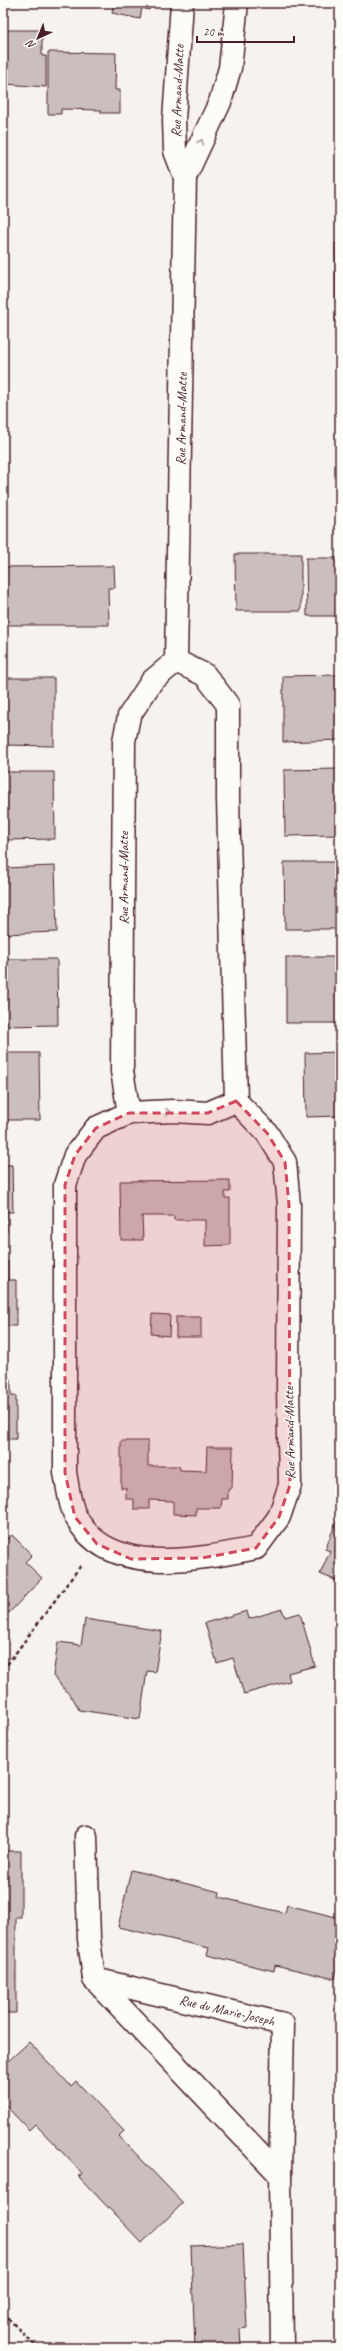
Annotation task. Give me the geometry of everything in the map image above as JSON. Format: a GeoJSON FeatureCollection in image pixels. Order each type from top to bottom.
{"type":"FeatureCollection","features":[{"type":"Feature","properties":{"kind":"street","name":"Rue Armand-Matte"},"geometry":{"type":"LineString","coordinates":[[129,1113],[122,1071],[124,741],[130,716],[152,681],[176,661],[185,178],[175,151],[174,120],[182,3]]}},
{"type":"Feature","properties":{"kind":"street","name":"Rue Armand-Matte"},"geometry":{"type":"LineString","coordinates":[[185,178],[220,102],[226,82],[230,68],[237,3]]}},
{"type":"Feature","properties":{"kind":"street"},"geometry":{"type":"LineString","coordinates":[[176,661],[205,675],[228,705],[228,799],[236,1101]]}},
{"type":"Feature","properties":{"kind":"street","name":"Rue Armand-Matte"},"geometry":{"type":"LineString","coordinates":[[236,1101],[267,1133],[285,1162],[290,1205],[288,1388],[290,1485],[279,1517],[256,1548],[202,1558],[131,1559],[97,1544],[75,1517],[65,1473],[65,1185],[75,1154],[96,1128],[129,1113],[173,1111],[208,1113],[236,1101]]}},
{"type":"Feature","properties":{"kind":"street"},"geometry":{"type":"LineString","coordinates":[[86,1836],[89,1939],[94,1979],[280,2175]]}},
{"type":"Feature","properties":{"kind":"street","name":"Rue du Marie-Joseph"},"geometry":{"type":"LineString","coordinates":[[94,1979],[284,2024],[280,2175],[282,2348]]}},
{"type":"Feature","properties":{"kind":"path"},"geometry":{"type":"LineString","coordinates":[[3,1670],[97,1544]]}},
{"type":"Feature","properties":{"kind":"path"},"geometry":{"type":"LineString","coordinates":[[3,2313],[37,2348]]}},
{"type":"Feature","properties":{"kind":"highlighted area"},"geometry":{"type":"Polygon","coordinates":[[[236,1101],[267,1133],[285,1162],[289,1205],[290,1485],[279,1517],[256,1548],[202,1558],[131,1559],[97,1544],[75,1517],[65,1473],[65,1185],[75,1155],[96,1128],[129,1113],[208,1113],[236,1101]]]}},
{"type":"Feature","properties":{"kind":"building"},"geometry":{"type":"Polygon","coordinates":[[[114,3],[150,3],[149,10],[142,8],[140,19],[112,13],[114,3]]]}},
{"type":"Feature","properties":{"kind":"building"},"geometry":{"type":"Polygon","coordinates":[[[314,3],[340,3],[340,8],[314,3]]]}},
{"type":"Feature","properties":{"kind":"building"},"geometry":{"type":"Polygon","coordinates":[[[3,30],[42,30],[42,56],[46,56],[46,87],[5,84],[5,87],[3,87],[3,30]]]}},
{"type":"Feature","properties":{"kind":"building"},"geometry":{"type":"Polygon","coordinates":[[[48,52],[116,53],[115,90],[120,90],[120,113],[101,113],[101,110],[61,109],[61,114],[48,114],[48,52]]]}},
{"type":"Feature","properties":{"kind":"building"},"geometry":{"type":"Polygon","coordinates":[[[340,104],[340,172],[339,172],[340,104]]]}},
{"type":"Feature","properties":{"kind":"building"},"geometry":{"type":"Polygon","coordinates":[[[339,175],[340,175],[340,241],[339,175]]]}},
{"type":"Feature","properties":{"kind":"building"},"geometry":{"type":"Polygon","coordinates":[[[335,243],[340,243],[340,308],[336,308],[335,243]]]}},
{"type":"Feature","properties":{"kind":"building"},"geometry":{"type":"Polygon","coordinates":[[[336,310],[340,310],[340,377],[336,377],[336,310]]]}},
{"type":"Feature","properties":{"kind":"building"},"geometry":{"type":"Polygon","coordinates":[[[235,554],[301,554],[301,611],[236,611],[235,554]]]}},
{"type":"Feature","properties":{"kind":"building"},"geometry":{"type":"Polygon","coordinates":[[[306,558],[340,558],[340,616],[307,616],[306,558]]]}},
{"type":"Feature","properties":{"kind":"building"},"geometry":{"type":"Polygon","coordinates":[[[114,566],[115,588],[108,588],[109,625],[3,625],[3,567],[114,566]]]}},
{"type":"Feature","properties":{"kind":"building"},"geometry":{"type":"Polygon","coordinates":[[[339,675],[340,740],[283,742],[283,676],[339,675]]]}},
{"type":"Feature","properties":{"kind":"building"},"geometry":{"type":"Polygon","coordinates":[[[3,678],[54,678],[54,746],[3,745],[3,678]]]}},
{"type":"Feature","properties":{"kind":"building"},"geometry":{"type":"Polygon","coordinates":[[[339,769],[340,835],[285,836],[284,770],[339,769]]]}},
{"type":"Feature","properties":{"kind":"building"},"geometry":{"type":"Polygon","coordinates":[[[3,772],[54,772],[55,839],[3,840],[3,772]]]}},
{"type":"Feature","properties":{"kind":"building"},"geometry":{"type":"Polygon","coordinates":[[[284,862],[340,862],[340,929],[285,929],[284,862]]]}},
{"type":"Feature","properties":{"kind":"building"},"geometry":{"type":"Polygon","coordinates":[[[55,866],[57,932],[3,934],[3,868],[55,866]]]}},
{"type":"Feature","properties":{"kind":"building"},"geometry":{"type":"Polygon","coordinates":[[[286,957],[340,957],[340,1023],[286,1023],[286,957]]]}},
{"type":"Feature","properties":{"kind":"building"},"geometry":{"type":"Polygon","coordinates":[[[3,959],[57,959],[58,1025],[3,1026],[3,959]]]}},
{"type":"Feature","properties":{"kind":"building"},"geometry":{"type":"Polygon","coordinates":[[[340,1052],[340,1116],[306,1117],[305,1053],[340,1052]]]}},
{"type":"Feature","properties":{"kind":"building"},"geometry":{"type":"Polygon","coordinates":[[[3,1053],[39,1053],[40,1120],[3,1120],[3,1053]]]}},
{"type":"Feature","properties":{"kind":"building"},"geometry":{"type":"Polygon","coordinates":[[[3,1165],[12,1165],[13,1212],[7,1212],[7,1232],[3,1232],[3,1165]]]}},
{"type":"Feature","properties":{"kind":"building"},"geometry":{"type":"Polygon","coordinates":[[[230,1180],[230,1192],[225,1192],[225,1198],[230,1198],[230,1245],[205,1246],[205,1220],[174,1220],[174,1216],[142,1216],[143,1240],[121,1240],[120,1181],[230,1180]]]}},
{"type":"Feature","properties":{"kind":"building"},"geometry":{"type":"Polygon","coordinates":[[[3,1262],[8,1262],[8,1280],[16,1280],[16,1326],[3,1326],[3,1262]]]}},
{"type":"Feature","properties":{"kind":"building"},"geometry":{"type":"Polygon","coordinates":[[[152,1314],[170,1315],[169,1336],[151,1334],[152,1314]]]}},
{"type":"Feature","properties":{"kind":"building"},"geometry":{"type":"Polygon","coordinates":[[[176,1317],[201,1317],[201,1337],[176,1337],[176,1317]]]}},
{"type":"Feature","properties":{"kind":"building"},"geometry":{"type":"Polygon","coordinates":[[[3,1379],[11,1379],[11,1396],[16,1396],[16,1439],[3,1439],[3,1379]]]}},
{"type":"Feature","properties":{"kind":"building"},"geometry":{"type":"Polygon","coordinates":[[[121,1441],[148,1441],[148,1466],[179,1466],[180,1470],[206,1471],[207,1447],[233,1447],[232,1488],[228,1490],[228,1499],[222,1499],[221,1508],[196,1508],[196,1515],[173,1514],[173,1501],[149,1500],[149,1509],[134,1509],[134,1499],[126,1499],[126,1488],[121,1488],[121,1441]]]}},
{"type":"Feature","properties":{"kind":"building"},"geometry":{"type":"Polygon","coordinates":[[[340,1513],[340,1582],[320,1574],[330,1551],[325,1549],[340,1513]]]}},
{"type":"Feature","properties":{"kind":"building"},"geometry":{"type":"Polygon","coordinates":[[[3,1533],[8,1539],[12,1535],[32,1555],[25,1562],[42,1578],[9,1613],[3,1608],[3,1533]]]}},
{"type":"Feature","properties":{"kind":"building"},"geometry":{"type":"Polygon","coordinates":[[[282,1609],[285,1617],[300,1613],[315,1666],[288,1673],[290,1681],[244,1694],[233,1658],[217,1663],[205,1623],[247,1611],[249,1619],[282,1609]]]}},
{"type":"Feature","properties":{"kind":"building"},"geometry":{"type":"Polygon","coordinates":[[[85,1619],[162,1631],[155,1672],[147,1671],[140,1719],[79,1710],[74,1700],[53,1676],[58,1642],[81,1645],[85,1619]]]}},
{"type":"Feature","properties":{"kind":"building"},"geometry":{"type":"Polygon","coordinates":[[[3,1851],[21,1851],[21,1917],[16,1917],[16,2013],[3,2013],[3,1851]]]}},
{"type":"Feature","properties":{"kind":"building"},"geometry":{"type":"Polygon","coordinates":[[[131,1870],[220,1892],[219,1897],[285,1913],[287,1905],[340,1918],[340,1958],[335,1979],[275,1965],[274,1971],[207,1955],[209,1948],[118,1927],[131,1870]]]}},
{"type":"Feature","properties":{"kind":"building"},"geometry":{"type":"Polygon","coordinates":[[[29,2042],[71,2086],[76,2081],[124,2131],[119,2136],[183,2203],[142,2243],[79,2177],[82,2173],[35,2124],[29,2130],[3,2103],[3,2066],[29,2042]]]}},
{"type":"Feature","properties":{"kind":"building"},"geometry":{"type":"Polygon","coordinates":[[[243,2244],[247,2328],[240,2329],[241,2348],[195,2348],[191,2246],[243,2244]]]}}]}
